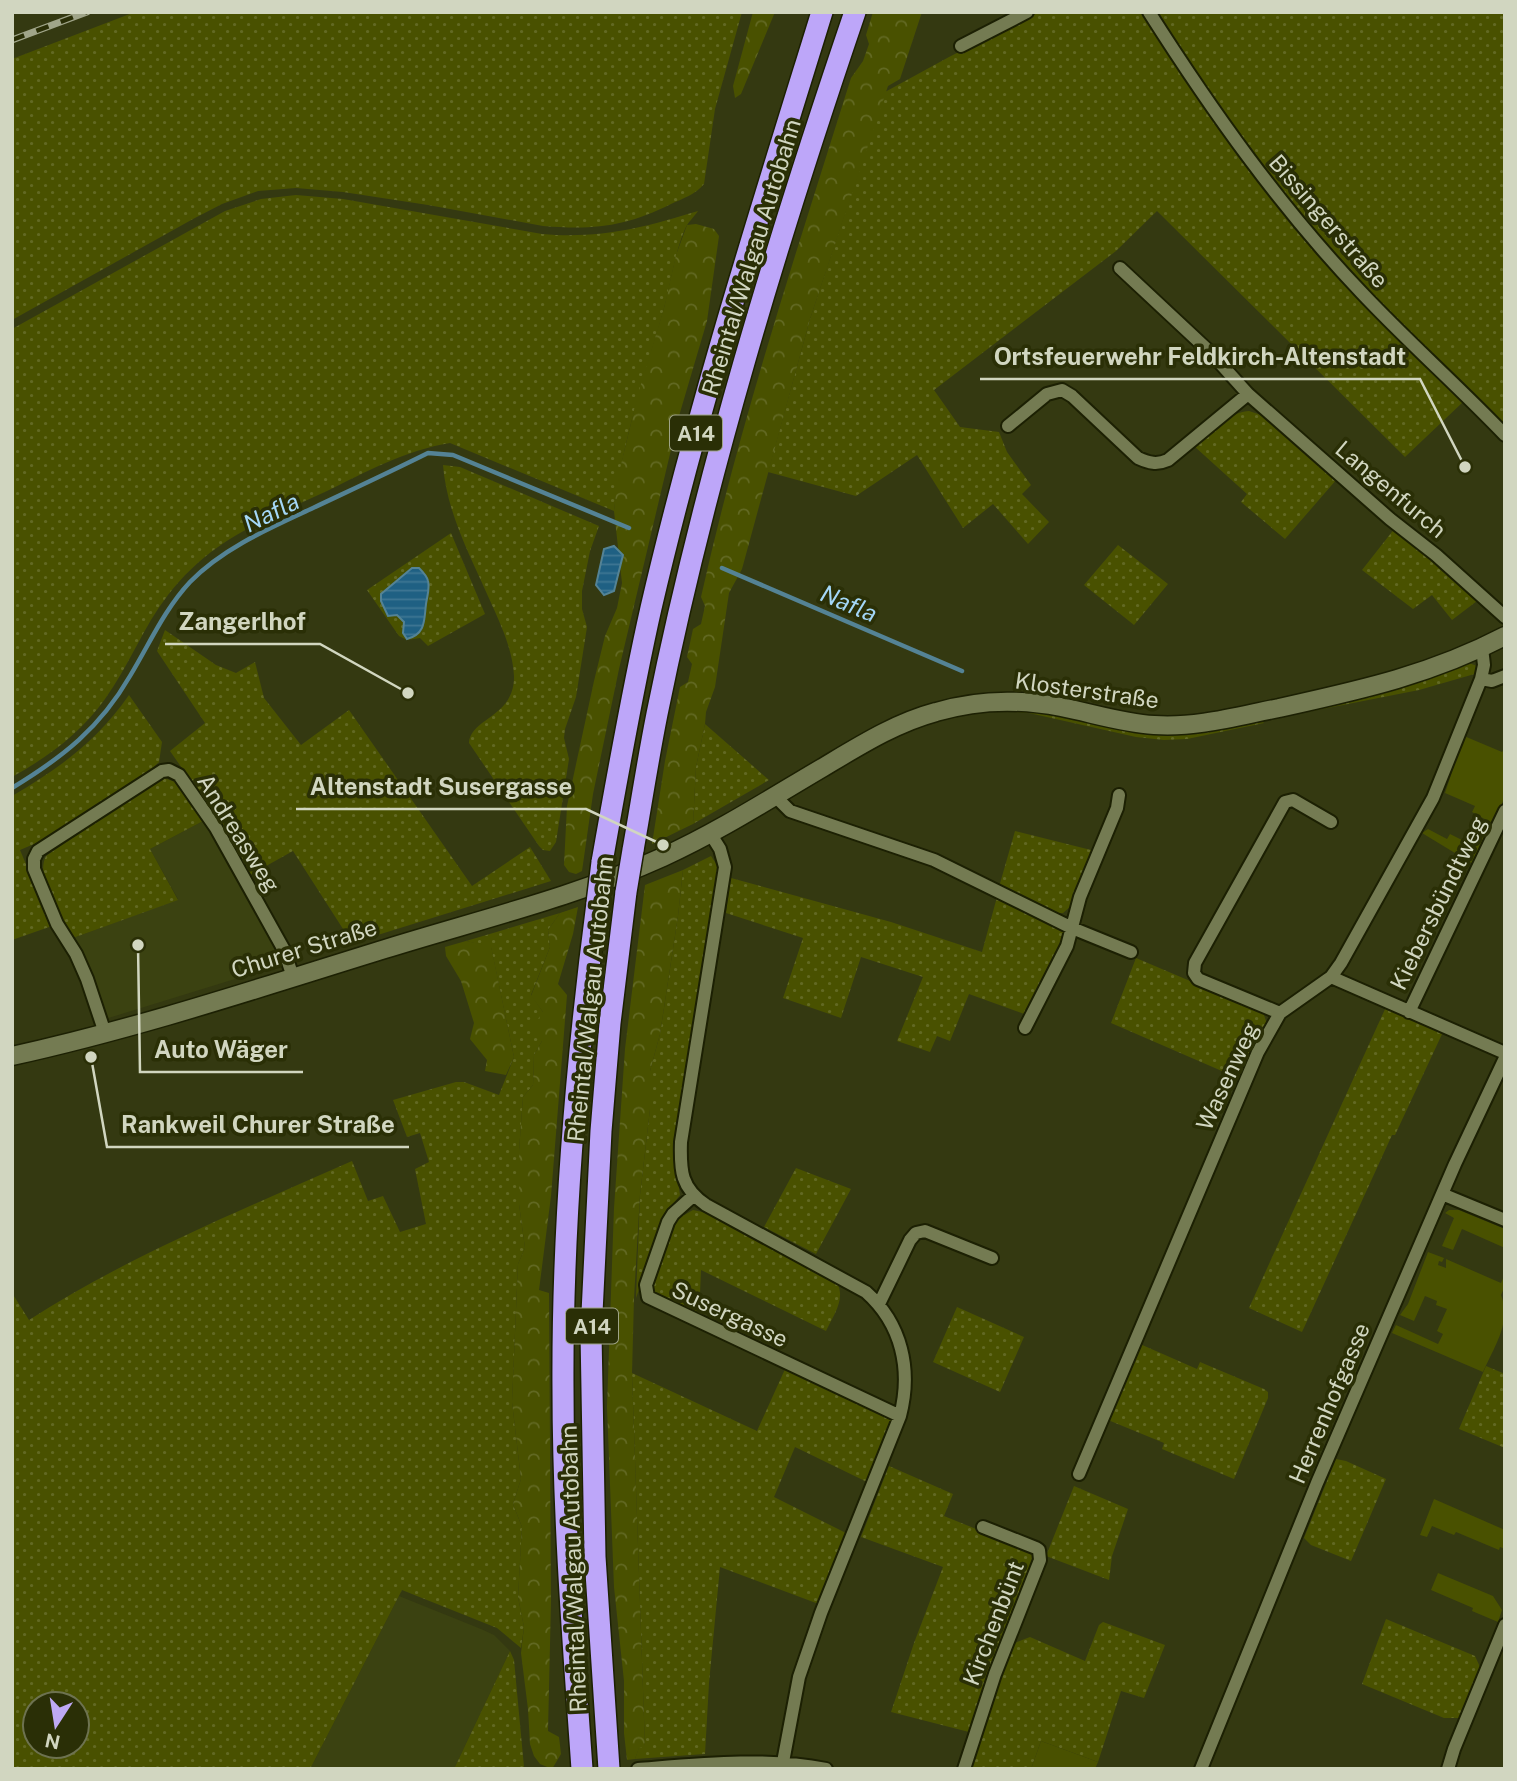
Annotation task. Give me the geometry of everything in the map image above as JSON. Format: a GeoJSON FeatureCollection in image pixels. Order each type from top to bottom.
{"type":"FeatureCollection","features":[{"type":"Feature","properties":{"kind":"highway","name":"Rheintal/Walgau Autobahn"},"geometry":{"type":"LineString","coordinates":[[582,1766],[565,1506],[563,1322],[577,1071],[597,902],[605,871],[651,608],[682,485],[734,301],[822,12]]}},
{"type":"Feature","properties":{"kind":"highway","name":"Rheintal/Walgau Autobahn"},"geometry":{"type":"LineString","coordinates":[[609,1765],[595,1557],[592,1333],[601,1131],[610,1023],[626,892],[657,715],[718,461],[792,207],[855,12]]}},
{"type":"Feature","properties":{"kind":"main road","name":"Klosterstraße"},"geometry":{"type":"LineString","coordinates":[[605,871],[664,857],[891,728],[949,708],[1023,702],[1063,707],[1140,724],[1192,725],[1389,684],[1439,667],[1505,636]]}},
{"type":"Feature","properties":{"kind":"main road","name":"Churer Straße"},"geometry":{"type":"LineString","coordinates":[[12,1056],[105,1033],[475,922],[605,871]]}},
{"type":"Feature","properties":{"kind":"street"},"geometry":{"type":"LineString","coordinates":[[961,46],[1027,12]]}},
{"type":"Feature","properties":{"kind":"street","name":"Bissingerstraße"},"geometry":{"type":"LineString","coordinates":[[1149,12],[1226,129],[1315,241],[1362,294],[1505,435]]}},
{"type":"Feature","properties":{"kind":"street","name":"Langenfurch"},"geometry":{"type":"LineString","coordinates":[[1120,268],[1210,352],[1248,394],[1505,617]]}},
{"type":"Feature","properties":{"kind":"street"},"geometry":{"type":"LineString","coordinates":[[1008,426],[1047,394],[1062,390],[1072,396],[1138,458],[1151,463],[1161,463],[1248,394]]}},
{"type":"Feature","properties":{"kind":"street","name":"Wasenweg"},"geometry":{"type":"LineString","coordinates":[[1079,1474],[1248,1075],[1280,1013],[1331,977],[1413,838],[1433,798],[1481,680],[1484,665],[1482,648]]}},
{"type":"Feature","properties":{"kind":"street"},"geometry":{"type":"LineString","coordinates":[[1481,680],[1492,681],[1505,676]]}},
{"type":"Feature","properties":{"kind":"street","name":"Andreasweg"},"geometry":{"type":"LineString","coordinates":[[105,1033],[87,979],[76,954],[57,924],[34,869],[34,859],[38,851],[162,771],[169,770],[179,775],[216,828],[284,950],[293,978]]}},
{"type":"Feature","properties":{"kind":"street"},"geometry":{"type":"LineString","coordinates":[[774,795],[790,811],[934,860],[1072,928],[1131,952]]}},
{"type":"Feature","properties":{"kind":"street"},"geometry":{"type":"LineString","coordinates":[[1025,1028],[1067,946],[1080,897],[1117,808],[1119,795]]}},
{"type":"Feature","properties":{"kind":"street"},"geometry":{"type":"LineString","coordinates":[[1280,1013],[1198,979],[1194,973],[1195,963],[1285,802],[1293,800],[1331,822]]}},
{"type":"Feature","properties":{"kind":"street","name":"Kiebersbündtweg"},"geometry":{"type":"LineString","coordinates":[[1409,1012],[1505,811]]}},
{"type":"Feature","properties":{"kind":"street"},"geometry":{"type":"LineString","coordinates":[[710,833],[720,849],[725,867],[681,1142],[682,1175],[693,1196],[728,1218],[856,1287],[879,1304],[895,1329],[905,1370],[905,1392],[900,1416],[821,1613],[799,1677],[783,1762]]}},
{"type":"Feature","properties":{"kind":"street","name":"Herrenhofgasse"},"geometry":{"type":"LineString","coordinates":[[1201,1769],[1293,1540],[1505,1056],[1331,977]]}},
{"type":"Feature","properties":{"kind":"street"},"geometry":{"type":"LineString","coordinates":[[1443,1194],[1505,1220]]}},
{"type":"Feature","properties":{"kind":"street","name":"Susergasse"},"geometry":{"type":"LineString","coordinates":[[693,1196],[673,1213],[668,1222],[646,1285],[648,1297],[900,1416]]}},
{"type":"Feature","properties":{"kind":"street"},"geometry":{"type":"LineString","coordinates":[[879,1304],[909,1240],[916,1233],[925,1231],[992,1258]]}},
{"type":"Feature","properties":{"kind":"street","name":"Kirchenbünt"},"geometry":{"type":"LineString","coordinates":[[964,1769],[995,1674],[1040,1560],[1039,1550],[1036,1548],[983,1527]]}},
{"type":"Feature","properties":{"kind":"street"},"geometry":{"type":"LineString","coordinates":[[1448,1769],[1505,1625]]}},
{"type":"Feature","properties":{"kind":"street"},"geometry":{"type":"LineString","coordinates":[[638,1769],[733,1762],[783,1762],[827,1769]]}},
{"type":"Feature","properties":{"kind":"shaded area"},"geometry":{"type":"Polygon","coordinates":[[[205,820],[278,949],[277,961],[271,968],[102,1020],[68,940],[178,899],[150,849],[205,820]]]}},
{"type":"Feature","properties":{"kind":"shaded area"},"geometry":{"type":"Polygon","coordinates":[[[399,1596],[494,1635],[510,1651],[454,1769],[310,1769],[399,1596]]]}},
{"type":"Feature","properties":{"kind":"green space"},"geometry":{"type":"Polygon","coordinates":[[[135,12],[742,12],[715,109],[704,184],[689,196],[654,212],[609,225],[561,227],[343,192],[296,188],[258,191],[222,204],[193,219],[12,320],[12,59],[135,12]]]}},
{"type":"Feature","properties":{"kind":"green space"},"geometry":{"type":"Polygon","coordinates":[[[753,12],[775,12],[741,94],[735,98],[733,86],[753,12]]]}},
{"type":"Feature","properties":{"kind":"green space"},"geometry":{"type":"Polygon","coordinates":[[[873,12],[922,12],[900,79],[888,86],[810,319],[742,569],[729,593],[715,687],[706,712],[696,767],[693,824],[652,844],[680,687],[688,682],[692,664],[687,657],[693,629],[701,624],[705,606],[701,597],[733,466],[770,336],[851,78],[863,61],[869,44],[866,35],[873,12]]]}},
{"type":"Feature","properties":{"kind":"green space"},"geometry":{"type":"Polygon","coordinates":[[[1038,12],[1141,12],[1199,99],[1283,212],[1358,296],[1463,402],[1405,457],[1157,211],[1116,251],[934,390],[960,427],[999,432],[1007,452],[1031,485],[1022,494],[1049,522],[1028,544],[993,504],[963,528],[917,455],[856,496],[768,472],[810,319],[885,92],[1038,12]]]}},
{"type":"Feature","properties":{"kind":"green space"},"geometry":{"type":"Polygon","coordinates":[[[1156,12],[1505,12],[1505,425],[1391,314],[1326,243],[1237,130],[1156,12]]]}},
{"type":"Feature","properties":{"kind":"green space"},"geometry":{"type":"Polygon","coordinates":[[[296,195],[343,199],[542,234],[563,235],[621,231],[698,211],[686,226],[678,249],[628,436],[614,511],[450,443],[387,462],[257,524],[204,557],[159,607],[114,686],[96,711],[63,743],[12,777],[12,329],[225,211],[261,199],[296,195]]]}},
{"type":"Feature","properties":{"kind":"green space"},"geometry":{"type":"Polygon","coordinates":[[[696,224],[714,229],[719,236],[707,321],[679,416],[619,669],[593,794],[582,871],[576,874],[569,872],[564,865],[567,806],[605,636],[617,608],[622,583],[614,511],[617,481],[676,255],[687,225],[696,224]]]}},
{"type":"Feature","properties":{"kind":"green space"},"geometry":{"type":"Polygon","coordinates":[[[1249,411],[1267,417],[1337,479],[1285,539],[1241,502],[1247,494],[1194,446],[1226,419],[1249,411]]]}},
{"type":"Feature","properties":{"kind":"green space"},"geometry":{"type":"Polygon","coordinates":[[[443,465],[460,467],[599,526],[590,551],[582,591],[582,609],[587,627],[576,697],[565,729],[564,738],[569,759],[556,842],[550,851],[539,846],[469,743],[477,728],[508,700],[514,676],[503,631],[455,519],[443,465]]]}},
{"type":"Feature","properties":{"kind":"green space"},"geometry":{"type":"Polygon","coordinates":[[[1395,528],[1477,601],[1452,620],[1432,595],[1413,609],[1362,570],[1395,528]]]}},
{"type":"Feature","properties":{"kind":"green space"},"geometry":{"type":"Polygon","coordinates":[[[451,533],[485,614],[428,646],[420,638],[407,640],[399,636],[367,590],[451,533]],[[419,568],[381,594],[404,622],[403,633],[425,613],[428,581],[419,568]]]}},
{"type":"Feature","properties":{"kind":"green space"},"geometry":{"type":"Polygon","coordinates":[[[1118,545],[1168,584],[1134,625],[1084,585],[1118,545]]]}},
{"type":"Feature","properties":{"kind":"green space"},"geometry":{"type":"Polygon","coordinates":[[[165,630],[216,665],[236,673],[255,662],[264,698],[301,745],[349,710],[472,886],[530,847],[551,881],[352,943],[293,851],[250,875],[221,824],[170,751],[205,723],[157,651],[165,630]]]}},
{"type":"Feature","properties":{"kind":"green space"},"geometry":{"type":"Polygon","coordinates":[[[1469,663],[1477,666],[1478,673],[1419,690],[1277,718],[1402,688],[1469,663]]]}},
{"type":"Feature","properties":{"kind":"green space"},"geometry":{"type":"Polygon","coordinates":[[[129,695],[162,742],[159,762],[144,776],[55,835],[20,850],[52,926],[12,940],[12,796],[46,775],[91,740],[129,695]]]}},
{"type":"Feature","properties":{"kind":"green space"},"geometry":{"type":"Polygon","coordinates":[[[1021,709],[1067,716],[1261,720],[1264,723],[1187,739],[1164,740],[1136,737],[1029,713],[1000,711],[1021,709]]]}},
{"type":"Feature","properties":{"kind":"green space"},"geometry":{"type":"Polygon","coordinates":[[[705,724],[769,780],[693,824],[696,767],[705,724]]]}},
{"type":"Feature","properties":{"kind":"green space"},"geometry":{"type":"Polygon","coordinates":[[[1464,736],[1502,752],[1505,748],[1505,797],[1473,864],[1422,833],[1428,829],[1447,839],[1450,834],[1472,845],[1482,826],[1486,829],[1490,822],[1472,812],[1475,806],[1445,793],[1464,736]]]}},
{"type":"Feature","properties":{"kind":"green space"},"geometry":{"type":"Polygon","coordinates":[[[164,778],[178,783],[205,820],[150,849],[178,900],[73,938],[47,887],[43,865],[46,856],[155,781],[164,778]]]}},
{"type":"Feature","properties":{"kind":"green space"},"geometry":{"type":"Polygon","coordinates":[[[1015,831],[1095,851],[1071,906],[1063,913],[1052,913],[999,887],[1015,831]]]}},
{"type":"Feature","properties":{"kind":"green space"},"geometry":{"type":"Polygon","coordinates":[[[711,856],[719,868],[675,1161],[680,1195],[666,1213],[636,1298],[640,1195],[650,1109],[650,1071],[660,1034],[683,870],[711,856]]]}},
{"type":"Feature","properties":{"kind":"green space"},"geometry":{"type":"Polygon","coordinates":[[[683,870],[660,1034],[650,1071],[650,1109],[640,1195],[632,1373],[645,1747],[639,1748],[635,1759],[627,1760],[624,1681],[614,1587],[607,1407],[614,1208],[625,1049],[645,885],[683,870]]]}},
{"type":"Feature","properties":{"kind":"green space"},"geometry":{"type":"Polygon","coordinates":[[[731,878],[891,922],[982,952],[997,897],[1065,929],[1064,942],[1027,1015],[969,994],[950,1041],[937,1036],[930,1052],[897,1041],[923,977],[861,957],[841,1018],[783,998],[803,938],[726,913],[731,878]]]}},
{"type":"Feature","properties":{"kind":"green space"},"geometry":{"type":"Polygon","coordinates":[[[578,907],[558,984],[567,995],[551,1196],[539,1290],[549,1293],[551,1601],[548,1731],[559,1737],[561,1754],[552,1769],[540,1764],[530,1744],[521,1653],[524,1627],[518,1597],[522,1527],[513,1504],[521,1479],[512,1402],[518,1264],[525,1248],[519,1204],[519,1151],[523,1097],[533,1085],[534,1055],[542,1041],[532,1027],[543,1012],[531,996],[550,947],[548,930],[560,913],[578,907]]]}},
{"type":"Feature","properties":{"kind":"green space"},"geometry":{"type":"Polygon","coordinates":[[[560,913],[548,930],[550,947],[531,995],[543,1012],[542,1041],[534,1055],[533,1085],[523,1097],[519,1151],[519,1204],[525,1248],[518,1264],[512,1402],[521,1479],[513,1504],[522,1527],[518,1597],[524,1627],[521,1648],[497,1628],[402,1590],[310,1769],[12,1769],[12,1293],[29,1320],[147,1254],[352,1161],[368,1201],[383,1196],[400,1232],[426,1224],[415,1169],[429,1162],[420,1133],[407,1137],[393,1100],[456,1082],[464,1082],[499,1095],[514,1057],[491,947],[466,941],[560,913]]]}},
{"type":"Feature","properties":{"kind":"green space"},"geometry":{"type":"Polygon","coordinates":[[[466,941],[491,946],[514,1057],[506,1075],[485,1071],[487,1060],[470,1039],[474,1023],[461,981],[446,956],[445,947],[466,941]]]}},
{"type":"Feature","properties":{"kind":"green space"},"geometry":{"type":"Polygon","coordinates":[[[1136,958],[1263,1012],[1267,1024],[1243,1076],[1238,1078],[1111,1023],[1136,958]]]}},
{"type":"Feature","properties":{"kind":"green space"},"geometry":{"type":"Polygon","coordinates":[[[1386,1007],[1443,1032],[1395,1135],[1392,1135],[1302,1332],[1249,1308],[1386,1007]]]}},
{"type":"Feature","properties":{"kind":"green space"},"geometry":{"type":"Polygon","coordinates":[[[796,1168],[851,1189],[816,1254],[764,1227],[796,1168]]]}},
{"type":"Feature","properties":{"kind":"green space"},"geometry":{"type":"Polygon","coordinates":[[[693,1210],[707,1213],[837,1283],[839,1301],[826,1331],[701,1270],[699,1317],[656,1296],[653,1289],[655,1270],[674,1221],[693,1210]]]}},
{"type":"Feature","properties":{"kind":"green space"},"geometry":{"type":"Polygon","coordinates":[[[1459,1210],[1505,1229],[1505,1248],[1462,1229],[1453,1250],[1442,1246],[1454,1218],[1445,1213],[1459,1210]]]}},
{"type":"Feature","properties":{"kind":"green space"},"geometry":{"type":"Polygon","coordinates":[[[1428,1252],[1444,1258],[1438,1265],[1446,1268],[1446,1259],[1501,1283],[1505,1274],[1505,1286],[1501,1295],[1504,1305],[1503,1325],[1483,1372],[1392,1333],[1396,1325],[1438,1344],[1443,1334],[1437,1331],[1447,1309],[1436,1305],[1437,1301],[1425,1296],[1414,1321],[1400,1315],[1408,1304],[1428,1252]]]}},
{"type":"Feature","properties":{"kind":"green space"},"geometry":{"type":"Polygon","coordinates":[[[957,1307],[1024,1337],[1000,1392],[933,1362],[957,1307]]]}},
{"type":"Feature","properties":{"kind":"green space"},"geometry":{"type":"Polygon","coordinates":[[[1140,1344],[1197,1369],[1200,1362],[1268,1392],[1268,1398],[1234,1479],[1162,1449],[1164,1443],[1108,1420],[1140,1344]]]}},
{"type":"Feature","properties":{"kind":"green space"},"geometry":{"type":"Polygon","coordinates":[[[1486,1366],[1505,1374],[1505,1448],[1459,1429],[1486,1366]]]}},
{"type":"Feature","properties":{"kind":"green space"},"geometry":{"type":"Polygon","coordinates":[[[786,1367],[892,1417],[867,1482],[795,1447],[774,1497],[852,1536],[824,1606],[720,1567],[705,1754],[635,1759],[639,1747],[645,1747],[632,1373],[757,1431],[786,1367]]]}},
{"type":"Feature","properties":{"kind":"green space"},"geometry":{"type":"Polygon","coordinates":[[[1336,1459],[1386,1479],[1351,1561],[1311,1545],[1304,1538],[1336,1459]]]}},
{"type":"Feature","properties":{"kind":"green space"},"geometry":{"type":"Polygon","coordinates":[[[889,1466],[953,1494],[944,1516],[1028,1550],[1035,1557],[969,1732],[891,1712],[943,1567],[861,1537],[889,1466]]]}},
{"type":"Feature","properties":{"kind":"green space"},"geometry":{"type":"Polygon","coordinates":[[[1074,1486],[1128,1509],[1112,1556],[1109,1580],[1046,1556],[1074,1486]]]}},
{"type":"Feature","properties":{"kind":"green space"},"geometry":{"type":"Polygon","coordinates":[[[1434,1499],[1505,1530],[1505,1549],[1500,1547],[1499,1550],[1456,1532],[1454,1535],[1432,1526],[1427,1537],[1420,1535],[1434,1499]]]}},
{"type":"Feature","properties":{"kind":"green space"},"geometry":{"type":"Polygon","coordinates":[[[1438,1573],[1493,1596],[1502,1610],[1498,1622],[1431,1590],[1438,1573]]]}},
{"type":"Feature","properties":{"kind":"green space"},"geometry":{"type":"Polygon","coordinates":[[[1386,1619],[1475,1656],[1480,1667],[1461,1718],[1444,1718],[1362,1684],[1386,1619]]]}},
{"type":"Feature","properties":{"kind":"green space"},"geometry":{"type":"Polygon","coordinates":[[[1103,1622],[1165,1645],[1144,1698],[1121,1691],[1098,1762],[1041,1741],[1031,1769],[968,1769],[978,1734],[1012,1646],[1030,1637],[1085,1661],[1099,1625],[1103,1622]]]}},
{"type":"Feature","properties":{"kind":"green space"},"geometry":{"type":"Polygon","coordinates":[[[510,1651],[514,1660],[524,1767],[454,1769],[510,1651]]]}},
{"type":"Feature","properties":{"kind":"green space"},"geometry":{"type":"Polygon","coordinates":[[[1041,1741],[1098,1762],[1095,1769],[1031,1769],[1041,1741]]]}},
{"type":"Feature","properties":{"kind":"water"},"geometry":{"type":"Polygon","coordinates":[[[614,546],[623,555],[614,591],[604,595],[596,585],[604,549],[614,546]]]}},
{"type":"Feature","properties":{"kind":"water"},"geometry":{"type":"Polygon","coordinates":[[[412,568],[419,568],[424,574],[429,590],[423,626],[418,634],[407,639],[403,633],[404,622],[397,615],[388,616],[381,601],[381,594],[412,568]]]}},
{"type":"Feature","properties":{"kind":"waterway","name":"Nafla"},"geometry":{"type":"LineString","coordinates":[[12,788],[64,753],[93,726],[118,694],[172,604],[203,570],[264,531],[428,453],[453,455],[629,528]]}},
{"type":"Feature","properties":{"kind":"waterway","name":"Nafla"},"geometry":{"type":"LineString","coordinates":[[722,568],[962,671]]}},
{"type":"Feature","properties":{"kind":"railway"},"geometry":{"type":"LineString","coordinates":[[12,40],[87,12]]}},
{"type":"Feature","properties":{"kind":"place","name":"Ortsfeuerwehr Feldkirch-Altenstadt"},"geometry":{"type":"Point","coordinates":[1465,467]}},
{"type":"Feature","properties":{"kind":"place","name":"Zangerlhof"},"geometry":{"type":"Point","coordinates":[408,693]}},
{"type":"Feature","properties":{"kind":"place","name":"Altenstadt Susergasse"},"geometry":{"type":"Point","coordinates":[663,845]}},
{"type":"Feature","properties":{"kind":"place","name":"Auto Wäger"},"geometry":{"type":"Point","coordinates":[138,945]}},
{"type":"Feature","properties":{"kind":"place","name":"Rankweil Churer Straße"},"geometry":{"type":"Point","coordinates":[91,1057]}}]}
